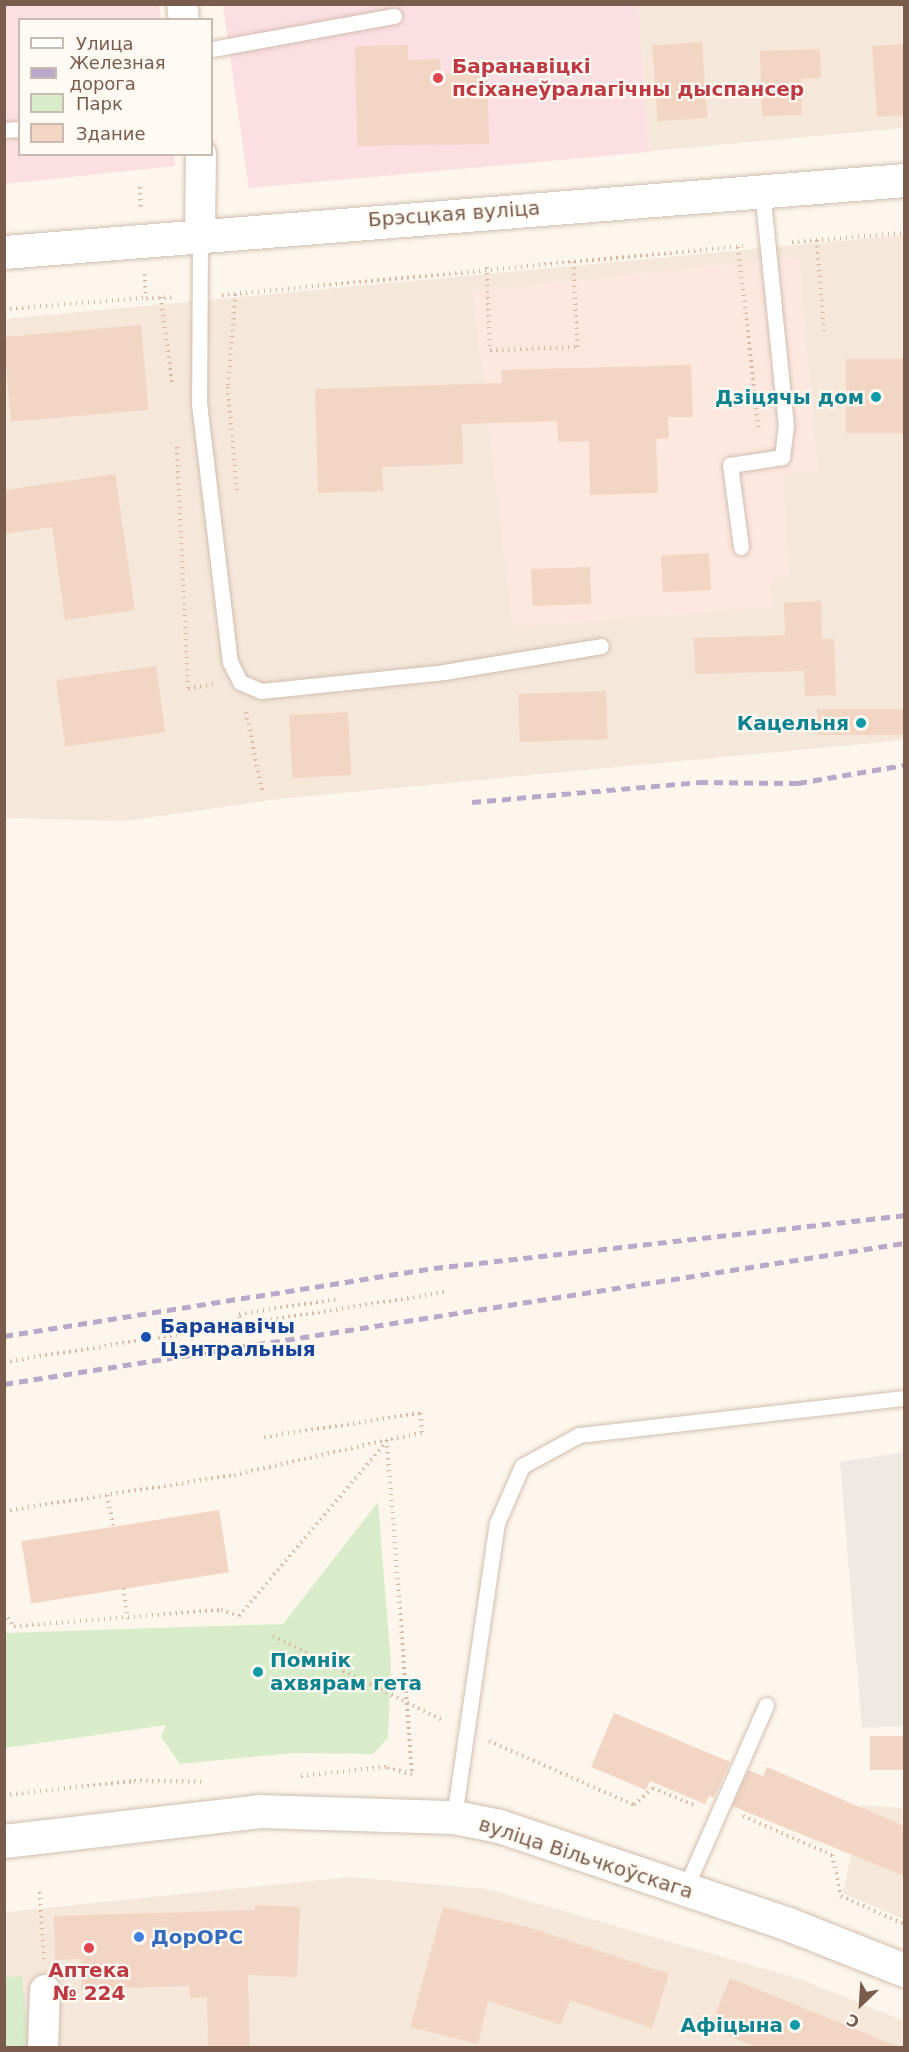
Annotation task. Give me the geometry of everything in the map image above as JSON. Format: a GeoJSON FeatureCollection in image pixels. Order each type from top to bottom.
{"type":"FeatureCollection","features":[{"type":"Feature","properties":{"kind":"main road","name":"Брэсцкая вуліца"},"geometry":{"type":"LineString","coordinates":[[4,252],[200,233],[904,180]]}},
{"type":"Feature","properties":{"kind":"main road","name":"вуліца Вільчкоўскага"},"geometry":{"type":"LineString","coordinates":[[4,1841],[259,1811],[454,1817],[499,1826],[685,1889],[904,1970]]}},
{"type":"Feature","properties":{"kind":"street"},"geometry":{"type":"LineString","coordinates":[[200,233],[201,156]]}},
{"type":"Feature","properties":{"kind":"street"},"geometry":{"type":"LineString","coordinates":[[43,2048],[45,1990]]}},
{"type":"Feature","properties":{"kind":"lane"},"geometry":{"type":"LineString","coordinates":[[213,49],[394,16]]}},
{"type":"Feature","properties":{"kind":"lane"},"geometry":{"type":"LineString","coordinates":[[741,547],[730,465],[782,457],[786,426],[762,190]]}},
{"type":"Feature","properties":{"kind":"lane"},"geometry":{"type":"LineString","coordinates":[[200,233],[196,296],[199,403],[230,662],[240,682],[261,691],[444,672],[601,646]]}},
{"type":"Feature","properties":{"kind":"lane"},"geometry":{"type":"LineString","coordinates":[[454,1817],[497,1523],[522,1466],[579,1435],[904,1398]]}},
{"type":"Feature","properties":{"kind":"lane"},"geometry":{"type":"LineString","coordinates":[[685,1889],[766,1705]]}},
{"type":"Feature","properties":{"kind":"path"},"geometry":{"type":"LineString","coordinates":[[140,187],[146,298]]}},
{"type":"Feature","properties":{"kind":"path"},"geometry":{"type":"LineString","coordinates":[[4,309],[196,296],[487,267],[904,233]]}},
{"type":"Feature","properties":{"kind":"path"},"geometry":{"type":"LineString","coordinates":[[816,240],[824,332]]}},
{"type":"Feature","properties":{"kind":"path"},"geometry":{"type":"LineString","coordinates":[[738,247],[763,460]]}},
{"type":"Feature","properties":{"kind":"path"},"geometry":{"type":"LineString","coordinates":[[487,267],[490,350],[577,347],[573,260]]}},
{"type":"Feature","properties":{"kind":"path"},"geometry":{"type":"LineString","coordinates":[[240,682],[262,791]]}},
{"type":"Feature","properties":{"kind":"path"},"geometry":{"type":"LineString","coordinates":[[4,1362],[444,1292]]}},
{"type":"Feature","properties":{"kind":"path"},"geometry":{"type":"LineString","coordinates":[[240,1324],[238,1314],[337,1299]]}},
{"type":"Feature","properties":{"kind":"path"},"geometry":{"type":"LineString","coordinates":[[4,1512],[234,1475],[422,1433],[421,1413],[264,1437]]}},
{"type":"Feature","properties":{"kind":"path"},"geometry":{"type":"LineString","coordinates":[[4,1613],[14,1626],[128,1620],[221,1610],[239,1616],[387,1440]]}},
{"type":"Feature","properties":{"kind":"path"},"geometry":{"type":"LineString","coordinates":[[293,1777],[386,1767],[412,1774],[387,1440]]}},
{"type":"Feature","properties":{"kind":"path"},"geometry":{"type":"LineString","coordinates":[[107,1495],[113,1526]]}},
{"type":"Feature","properties":{"kind":"path"},"geometry":{"type":"LineString","coordinates":[[124,1588],[128,1620]]}},
{"type":"Feature","properties":{"kind":"path"},"geometry":{"type":"LineString","coordinates":[[273,1636],[466,1732],[634,1805],[653,1788],[707,1810],[715,1804],[832,1855],[841,1896],[904,1924]]}},
{"type":"Feature","properties":{"kind":"path"},"geometry":{"type":"LineString","coordinates":[[4,1795],[134,1781],[212,1782]]}},
{"type":"Feature","properties":{"kind":"path"},"geometry":{"type":"LineString","coordinates":[[40,1892],[45,1990]]}},
{"type":"Feature","properties":{"kind":"shaded area"},"geometry":{"type":"Polygon","coordinates":[[[4,5],[159,5],[161,18],[18,18],[18,156],[174,156],[175,166],[5,184],[4,5]]]}},
{"type":"Feature","properties":{"kind":"shaded area","name":"Баранавіцкі псіханеўралагічны дыспансер"},"geometry":{"type":"Polygon","coordinates":[[[223,5],[904,5],[904,128],[249,188],[223,5]]]}},
{"type":"Feature","properties":{"kind":"shaded area","name":"Баранавіцкі псіханеўралагічны дыспансер"},"geometry":{"type":"Polygon","coordinates":[[[223,5],[638,5],[648,152],[249,188],[223,5]]]}},
{"type":"Feature","properties":{"kind":"shaded area"},"geometry":{"type":"Polygon","coordinates":[[[904,235],[904,740],[278,799],[126,821],[5,818],[5,319],[904,235]]]}},
{"type":"Feature","properties":{"kind":"shaded area"},"geometry":{"type":"Polygon","coordinates":[[[799,257],[818,471],[783,474],[789,577],[770,580],[774,607],[513,627],[472,291],[799,257]]]}},
{"type":"Feature","properties":{"kind":"shaded area"},"geometry":{"type":"Polygon","coordinates":[[[904,1452],[904,1726],[862,1728],[840,1462],[904,1452]]]}},
{"type":"Feature","properties":{"kind":"shaded area"},"geometry":{"type":"Polygon","coordinates":[[[861,1805],[904,1808],[904,1919],[843,1893],[861,1805]]]}},
{"type":"Feature","properties":{"kind":"shaded area"},"geometry":{"type":"Polygon","coordinates":[[[351,1877],[487,1889],[800,1979],[904,2021],[904,2048],[5,2048],[5,1912],[351,1877]]]}},
{"type":"Feature","properties":{"kind":"green space"},"geometry":{"type":"Polygon","coordinates":[[[378,1502],[391,1664],[388,1738],[373,1754],[293,1753],[180,1764],[161,1737],[166,1725],[5,1748],[5,1633],[283,1624],[378,1502]]]}},
{"type":"Feature","properties":{"kind":"green space"},"geometry":{"type":"Polygon","coordinates":[[[22,1976],[29,2047],[5,2047],[4,1977],[22,1976]]]}},
{"type":"Feature","properties":{"kind":"building"},"geometry":{"type":"Polygon","coordinates":[[[702,42],[707,118],[657,121],[652,45],[702,42]]]}},
{"type":"Feature","properties":{"kind":"building"},"geometry":{"type":"Polygon","coordinates":[[[904,44],[904,115],[877,117],[872,46],[904,44]]]}},
{"type":"Feature","properties":{"kind":"building"},"geometry":{"type":"Polygon","coordinates":[[[408,45],[408,60],[440,59],[441,74],[487,73],[489,144],[357,146],[355,46],[408,45]]]}},
{"type":"Feature","properties":{"kind":"building"},"geometry":{"type":"Polygon","coordinates":[[[820,49],[821,78],[801,79],[802,115],[762,116],[760,51],[820,49]]]}},
{"type":"Feature","properties":{"kind":"building"},"geometry":{"type":"Polygon","coordinates":[[[141,325],[148,410],[11,422],[4,337],[141,325]]]}},
{"type":"Feature","properties":{"kind":"building","name":"Дзіцячы дом"},"geometry":{"type":"Polygon","coordinates":[[[846,359],[904,359],[904,433],[846,433],[846,359]]]}},
{"type":"Feature","properties":{"kind":"building"},"geometry":{"type":"Polygon","coordinates":[[[691,365],[693,417],[668,417],[669,438],[656,439],[658,493],[590,495],[589,441],[558,442],[557,421],[462,424],[463,464],[382,467],[383,491],[318,493],[315,389],[502,383],[501,370],[691,365]]]}},
{"type":"Feature","properties":{"kind":"building"},"geometry":{"type":"Polygon","coordinates":[[[115,474],[135,610],[65,620],[52,527],[4,534],[4,490],[115,474]]]}},
{"type":"Feature","properties":{"kind":"building"},"geometry":{"type":"Polygon","coordinates":[[[709,553],[711,590],[663,592],[661,556],[709,553]]]}},
{"type":"Feature","properties":{"kind":"building"},"geometry":{"type":"Polygon","coordinates":[[[590,567],[591,604],[532,606],[531,569],[590,567]]]}},
{"type":"Feature","properties":{"kind":"building"},"geometry":{"type":"Polygon","coordinates":[[[821,601],[822,639],[834,639],[836,695],[805,696],[804,671],[695,674],[694,638],[785,635],[784,603],[821,601]]]}},
{"type":"Feature","properties":{"kind":"building"},"geometry":{"type":"Polygon","coordinates":[[[156,666],[165,732],[65,746],[56,680],[156,666]]]}},
{"type":"Feature","properties":{"kind":"building"},"geometry":{"type":"Polygon","coordinates":[[[606,691],[608,739],[520,742],[518,694],[606,691]]]}},
{"type":"Feature","properties":{"kind":"building","name":"Кацельня"},"geometry":{"type":"Polygon","coordinates":[[[817,709],[904,709],[904,735],[817,735],[817,709]]]}},
{"type":"Feature","properties":{"kind":"building"},"geometry":{"type":"Polygon","coordinates":[[[348,712],[351,775],[292,778],[289,715],[348,712]]]}},
{"type":"Feature","properties":{"kind":"building"},"geometry":{"type":"Polygon","coordinates":[[[219,1510],[229,1572],[31,1604],[21,1541],[219,1510]]]}},
{"type":"Feature","properties":{"kind":"building"},"geometry":{"type":"Polygon","coordinates":[[[614,1713],[730,1762],[714,1798],[709,1796],[705,1804],[650,1781],[646,1790],[591,1767],[614,1713]]]}},
{"type":"Feature","properties":{"kind":"building"},"geometry":{"type":"Polygon","coordinates":[[[870,1736],[904,1736],[904,1770],[870,1770],[870,1736]]]}},
{"type":"Feature","properties":{"kind":"building"},"geometry":{"type":"Polygon","coordinates":[[[767,1767],[904,1826],[904,1876],[732,1806],[748,1770],[763,1776],[767,1767]]]}},
{"type":"Feature","properties":{"kind":"building","name":"ДорОРС"},"geometry":{"type":"Polygon","coordinates":[[[255,1905],[300,1907],[297,1977],[248,1975],[250,2048],[208,2048],[207,1997],[190,1998],[189,1986],[82,1989],[81,1959],[55,1960],[54,1916],[255,1910],[255,1905]]]}},
{"type":"Feature","properties":{"kind":"building"},"geometry":{"type":"Polygon","coordinates":[[[443,1907],[531,1928],[669,1974],[652,2028],[570,2000],[561,2025],[488,2001],[478,2044],[410,2027],[443,1907]]]}},
{"type":"Feature","properties":{"kind":"building"},"geometry":{"type":"Polygon","coordinates":[[[730,1978],[899,2048],[759,2048],[710,2028],[730,1978]]]}},
{"type":"Feature","properties":{"kind":"railway"},"geometry":{"type":"LineString","coordinates":[[472,802],[699,782],[798,783],[904,765]]}},
{"type":"Feature","properties":{"kind":"railway"},"geometry":{"type":"LineString","coordinates":[[4,1336],[434,1268],[904,1215]]}},
{"type":"Feature","properties":{"kind":"railway"},"geometry":{"type":"LineString","coordinates":[[4,1384],[904,1243]]}},
{"type":"Feature","properties":{"kind":"place","name":"Баранавіцкі псіханеўралагічны дыспансер"},"geometry":{"type":"Point","coordinates":[438,78]}},
{"type":"Feature","properties":{"kind":"place","name":"Дзіцячы дом"},"geometry":{"type":"Point","coordinates":[876,397]}},
{"type":"Feature","properties":{"kind":"place","name":"Кацельня"},"geometry":{"type":"Point","coordinates":[861,723]}},
{"type":"Feature","properties":{"kind":"place","name":"Баранавічы Цэнтральныя"},"geometry":{"type":"Point","coordinates":[146,1337]}},
{"type":"Feature","properties":{"kind":"place","name":"Помнік ахвярам гета"},"geometry":{"type":"Point","coordinates":[258,1672]}},
{"type":"Feature","properties":{"kind":"place","name":"ДорОРС"},"geometry":{"type":"Point","coordinates":[139,1937]}},
{"type":"Feature","properties":{"kind":"place","name":"Аптека № 224"},"geometry":{"type":"Point","coordinates":[89,1948]}},
{"type":"Feature","properties":{"kind":"place","name":"Афіцына"},"geometry":{"type":"Point","coordinates":[795,2025]}}]}
